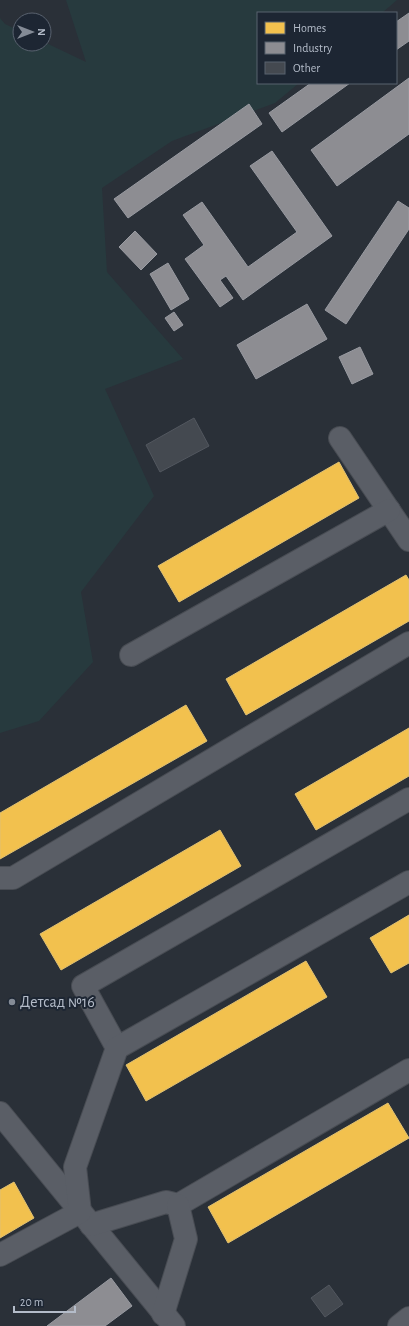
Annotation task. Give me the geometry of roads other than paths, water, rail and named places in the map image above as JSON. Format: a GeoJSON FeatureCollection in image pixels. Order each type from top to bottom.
{"type":"FeatureCollection","features":[{"type":"Feature","properties":{"kind":"street"},"geometry":{"type":"LineString","coordinates":[[340,438],[409,540]]}},
{"type":"Feature","properties":{"kind":"street"},"geometry":{"type":"LineString","coordinates":[[131,655],[388,510]]}},
{"type":"Feature","properties":{"kind":"street"},"geometry":{"type":"LineString","coordinates":[[0,878],[13,878],[409,643]]}},
{"type":"Feature","properties":{"kind":"street"},"geometry":{"type":"LineString","coordinates":[[117,1048],[83,986],[409,799]]}},
{"type":"Feature","properties":{"kind":"street"},"geometry":{"type":"LineString","coordinates":[[86,1218],[75,1167],[117,1048],[409,882]]}},
{"type":"Feature","properties":{"kind":"street"},"geometry":{"type":"LineString","coordinates":[[0,1255],[86,1218],[166,1202],[178,1205],[409,1070]]}},
{"type":"Feature","properties":{"kind":"street"},"geometry":{"type":"LineString","coordinates":[[0,1113],[168,1320]]}},
{"type":"Feature","properties":{"kind":"street"},"geometry":{"type":"LineString","coordinates":[[168,1320],[186,1240],[178,1205]]}},
{"type":"Feature","properties":{"kind":"street"},"geometry":{"type":"LineString","coordinates":[[399,1326],[409,1318]]}},
{"type":"Feature","properties":{"kind":"place","name":"Детсад №16"},"geometry":{"type":"Point","coordinates":[12,1002]}}]}
